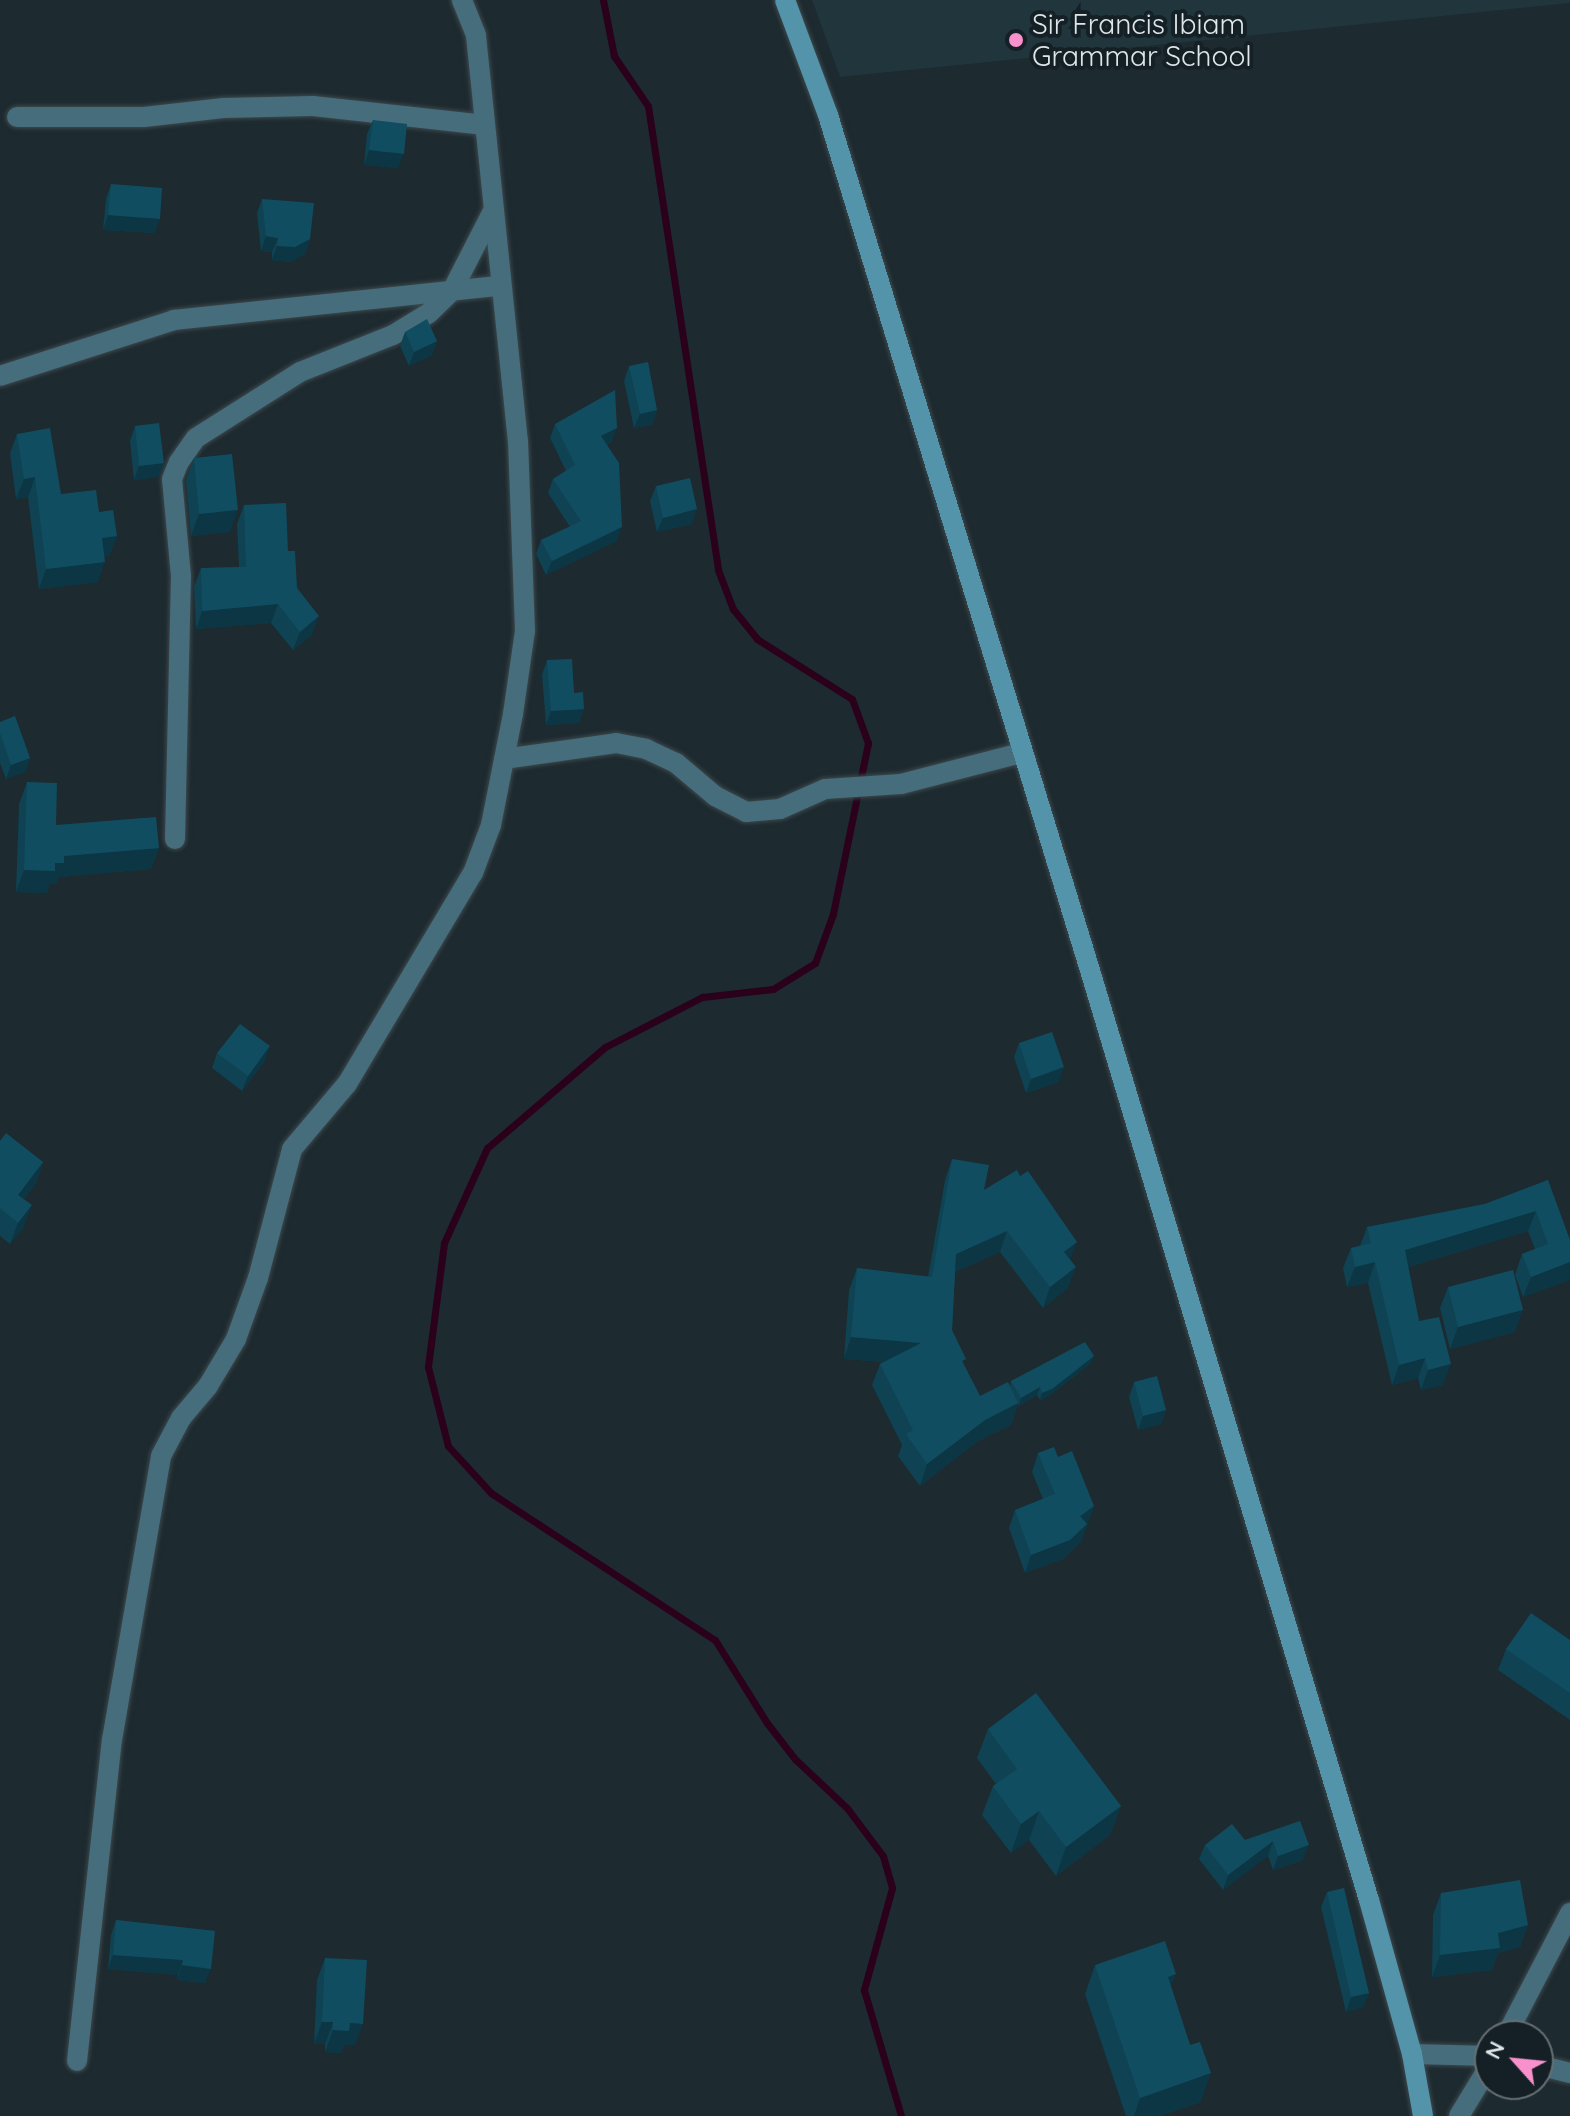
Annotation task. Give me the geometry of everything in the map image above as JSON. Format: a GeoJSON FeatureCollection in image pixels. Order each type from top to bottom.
{"type":"FeatureCollection","features":[{"type":"Feature","properties":{"kind":"main road"},"geometry":{"type":"LineString","coordinates":[[785,0],[828,115],[1021,753],[1412,2054],[1423,2116]]}},
{"type":"Feature","properties":{"kind":"street"},"geometry":{"type":"LineString","coordinates":[[77,2061],[112,1740],[161,1456],[181,1418],[208,1386],[236,1339],[258,1278],[292,1149],[347,1084],[473,873],[491,825],[504,759],[525,631],[518,442],[476,35],[462,0]]}},
{"type":"Feature","properties":{"kind":"street"},"geometry":{"type":"LineString","coordinates":[[17,117],[112,119],[223,108],[313,106],[485,125]]}},
{"type":"Feature","properties":{"kind":"street"},"geometry":{"type":"LineString","coordinates":[[175,839],[181,576],[172,479],[179,462],[196,438],[300,372],[393,335],[452,291],[493,211]]}},
{"type":"Feature","properties":{"kind":"street"},"geometry":{"type":"LineString","coordinates":[[0,376],[174,320],[500,286]]}},
{"type":"Feature","properties":{"kind":"street"},"geometry":{"type":"LineString","coordinates":[[504,759],[616,743],[646,749],[676,763],[715,796],[746,812],[780,809],[844,785],[875,786],[1021,753]]}},
{"type":"Feature","properties":{"kind":"street"},"geometry":{"type":"LineString","coordinates":[[1514,2020],[1570,1913]]}},
{"type":"Feature","properties":{"kind":"street"},"geometry":{"type":"LineString","coordinates":[[1412,2054],[1474,2056]]}},
{"type":"Feature","properties":{"kind":"street"},"geometry":{"type":"LineString","coordinates":[[1459,2116],[1474,2091]]}},
{"type":"Feature","properties":{"kind":"shaded area","name":"Sir Francis Ibiam Grammar School"},"geometry":{"type":"Polygon","coordinates":[[[812,0],[1570,0],[1570,3],[840,77],[812,0]]]}},
{"type":"Feature","properties":{"kind":"building"},"geometry":{"type":"Polygon","coordinates":[[[373,120],[407,124],[404,154],[369,150],[373,120]]]}},
{"type":"Feature","properties":{"kind":"building"},"geometry":{"type":"Polygon","coordinates":[[[111,184],[162,188],[160,219],[108,215],[111,184]]]}},
{"type":"Feature","properties":{"kind":"building"},"geometry":{"type":"Polygon","coordinates":[[[262,199],[314,203],[310,239],[295,247],[277,246],[278,238],[266,236],[262,199]]]}},
{"type":"Feature","properties":{"kind":"building"},"geometry":{"type":"Polygon","coordinates":[[[427,319],[437,341],[414,352],[405,332],[427,319]]]}},
{"type":"Feature","properties":{"kind":"building"},"geometry":{"type":"Polygon","coordinates":[[[648,362],[657,410],[640,414],[629,366],[648,362]]]}},
{"type":"Feature","properties":{"kind":"building"},"geometry":{"type":"Polygon","coordinates":[[[615,390],[617,428],[601,436],[619,463],[622,527],[552,561],[541,540],[581,521],[553,479],[575,465],[555,424],[615,390]]]}},
{"type":"Feature","properties":{"kind":"building"},"geometry":{"type":"Polygon","coordinates":[[[159,423],[164,463],[139,466],[135,426],[159,423]]]}},
{"type":"Feature","properties":{"kind":"building"},"geometry":{"type":"Polygon","coordinates":[[[50,428],[61,494],[96,490],[99,512],[113,510],[117,536],[102,538],[105,562],[46,569],[35,477],[24,479],[17,434],[50,428]]]}},
{"type":"Feature","properties":{"kind":"building"},"geometry":{"type":"Polygon","coordinates":[[[232,454],[238,510],[199,514],[194,458],[232,454]]]}},
{"type":"Feature","properties":{"kind":"building"},"geometry":{"type":"Polygon","coordinates":[[[690,478],[697,509],[663,518],[656,486],[690,478]]]}},
{"type":"Feature","properties":{"kind":"building"},"geometry":{"type":"Polygon","coordinates":[[[286,503],[288,551],[295,551],[297,588],[319,616],[300,632],[278,604],[202,611],[201,568],[246,567],[244,505],[286,503]]]}},
{"type":"Feature","properties":{"kind":"building"},"geometry":{"type":"Polygon","coordinates":[[[572,659],[574,693],[583,692],[584,709],[551,711],[547,660],[572,659]]]}},
{"type":"Feature","properties":{"kind":"building"},"geometry":{"type":"Polygon","coordinates":[[[15,716],[30,758],[11,765],[0,733],[0,722],[15,716]]]}},
{"type":"Feature","properties":{"kind":"building"},"geometry":{"type":"Polygon","coordinates":[[[27,782],[57,783],[56,825],[156,817],[159,848],[64,856],[64,863],[55,863],[55,871],[24,870],[27,782]]]}},
{"type":"Feature","properties":{"kind":"building"},"geometry":{"type":"Polygon","coordinates":[[[240,1024],[270,1046],[248,1076],[217,1053],[240,1024]]]}},
{"type":"Feature","properties":{"kind":"building"},"geometry":{"type":"Polygon","coordinates":[[[1052,1032],[1064,1067],[1031,1079],[1019,1043],[1052,1032]]]}},
{"type":"Feature","properties":{"kind":"building"},"geometry":{"type":"Polygon","coordinates":[[[6,1133],[43,1162],[18,1195],[32,1205],[18,1223],[0,1208],[0,1141],[6,1133]]]}},
{"type":"Feature","properties":{"kind":"building"},"geometry":{"type":"Polygon","coordinates":[[[952,1159],[989,1165],[984,1190],[1017,1170],[1020,1176],[1028,1171],[1077,1242],[1064,1252],[1076,1267],[1050,1287],[1007,1231],[956,1254],[952,1330],[966,1359],[962,1361],[980,1396],[1008,1382],[1018,1403],[985,1420],[927,1464],[906,1434],[913,1430],[880,1364],[921,1343],[851,1337],[857,1268],[932,1277],[952,1159]]]}},
{"type":"Feature","properties":{"kind":"building"},"geometry":{"type":"Polygon","coordinates":[[[1548,1180],[1570,1240],[1570,1262],[1531,1277],[1522,1254],[1548,1244],[1536,1211],[1405,1250],[1419,1321],[1439,1317],[1451,1364],[1428,1370],[1425,1358],[1399,1365],[1375,1262],[1355,1267],[1351,1248],[1371,1243],[1367,1227],[1485,1204],[1548,1180]]]}},
{"type":"Feature","properties":{"kind":"building"},"geometry":{"type":"Polygon","coordinates":[[[1513,1270],[1523,1310],[1458,1327],[1448,1287],[1513,1270]]]}},
{"type":"Feature","properties":{"kind":"building"},"geometry":{"type":"Polygon","coordinates":[[[1085,1342],[1094,1356],[1052,1389],[1042,1393],[1040,1387],[1021,1398],[1011,1381],[1085,1342]]]}},
{"type":"Feature","properties":{"kind":"building"},"geometry":{"type":"Polygon","coordinates":[[[1157,1376],[1166,1410],[1143,1416],[1134,1382],[1157,1376]]]}},
{"type":"Feature","properties":{"kind":"building"},"geometry":{"type":"Polygon","coordinates":[[[1054,1447],[1058,1457],[1072,1451],[1094,1506],[1080,1516],[1087,1524],[1070,1540],[1031,1555],[1015,1510],[1055,1494],[1038,1453],[1054,1447]]]}},
{"type":"Feature","properties":{"kind":"building"},"geometry":{"type":"Polygon","coordinates":[[[1531,1613],[1570,1640],[1570,1693],[1506,1649],[1531,1613]]]}},
{"type":"Feature","properties":{"kind":"building"},"geometry":{"type":"Polygon","coordinates":[[[1036,1693],[1121,1806],[1066,1847],[1039,1811],[1021,1824],[993,1786],[1017,1769],[988,1729],[1036,1693]]]}},
{"type":"Feature","properties":{"kind":"building"},"geometry":{"type":"Polygon","coordinates":[[[1300,1821],[1309,1845],[1278,1856],[1273,1841],[1228,1875],[1205,1845],[1232,1824],[1245,1840],[1300,1821]]]}},
{"type":"Feature","properties":{"kind":"building"},"geometry":{"type":"Polygon","coordinates":[[[1520,1880],[1528,1925],[1498,1933],[1500,1948],[1440,1955],[1441,1893],[1520,1880]]]}},
{"type":"Feature","properties":{"kind":"building"},"geometry":{"type":"Polygon","coordinates":[[[1344,1888],[1369,1993],[1351,1997],[1327,1892],[1344,1888]]]}},
{"type":"Feature","properties":{"kind":"building"},"geometry":{"type":"Polygon","coordinates":[[[116,1920],[215,1931],[211,1969],[182,1965],[183,1960],[113,1955],[116,1920]]]}},
{"type":"Feature","properties":{"kind":"building"},"geometry":{"type":"Polygon","coordinates":[[[1165,1941],[1176,1974],[1168,1977],[1190,2045],[1200,2042],[1211,2073],[1140,2098],[1095,1965],[1165,1941]]]}},
{"type":"Feature","properties":{"kind":"building"},"geometry":{"type":"Polygon","coordinates":[[[325,1958],[367,1960],[363,2024],[350,2023],[349,2031],[333,2030],[333,2022],[322,2022],[325,1958]]]}},
{"type":"Feature","properties":{"kind":"waterway"},"geometry":{"type":"LineString","coordinates":[[603,0],[614,56],[648,106],[718,570],[733,609],[757,639],[852,699],[868,743],[833,914],[815,963],[773,989],[702,997],[605,1047],[487,1148],[444,1243],[428,1367],[448,1446],[491,1493],[715,1640],[767,1723],[795,1759],[847,1808],[883,1856],[892,1888],[864,1990],[901,2116]]}},
{"type":"Feature","properties":{"kind":"place","name":"Sir Francis Ibiam Grammar School"},"geometry":{"type":"Point","coordinates":[1016,40]}}]}
